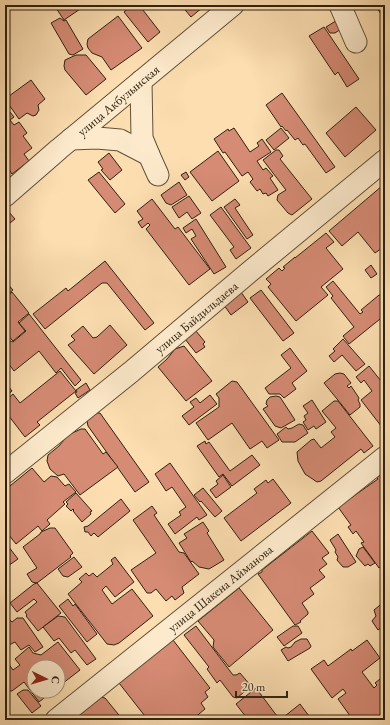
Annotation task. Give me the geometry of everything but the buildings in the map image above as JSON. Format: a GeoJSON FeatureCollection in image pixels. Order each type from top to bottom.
{"type":"FeatureCollection","features":[{"type":"Feature","properties":{"kind":"street","name":"улица Акбулынская"},"geometry":{"type":"LineString","coordinates":[[5,196],[71,139],[233,5]]}},
{"type":"Feature","properties":{"kind":"street"},"geometry":{"type":"LineString","coordinates":[[340,5],[356,42]]}},
{"type":"Feature","properties":{"kind":"street"},"geometry":{"type":"LineString","coordinates":[[141,81],[142,138],[158,175]]}},
{"type":"Feature","properties":{"kind":"street"},"geometry":{"type":"LineString","coordinates":[[71,139],[97,138],[120,140],[149,155]]}},
{"type":"Feature","properties":{"kind":"street","name":"улица Байдильдаева"},"geometry":{"type":"LineString","coordinates":[[5,473],[131,372],[385,160]]}},
{"type":"Feature","properties":{"kind":"street","name":"улица Шакена Айманова"},"geometry":{"type":"LineString","coordinates":[[56,720],[385,457]]}}]}
